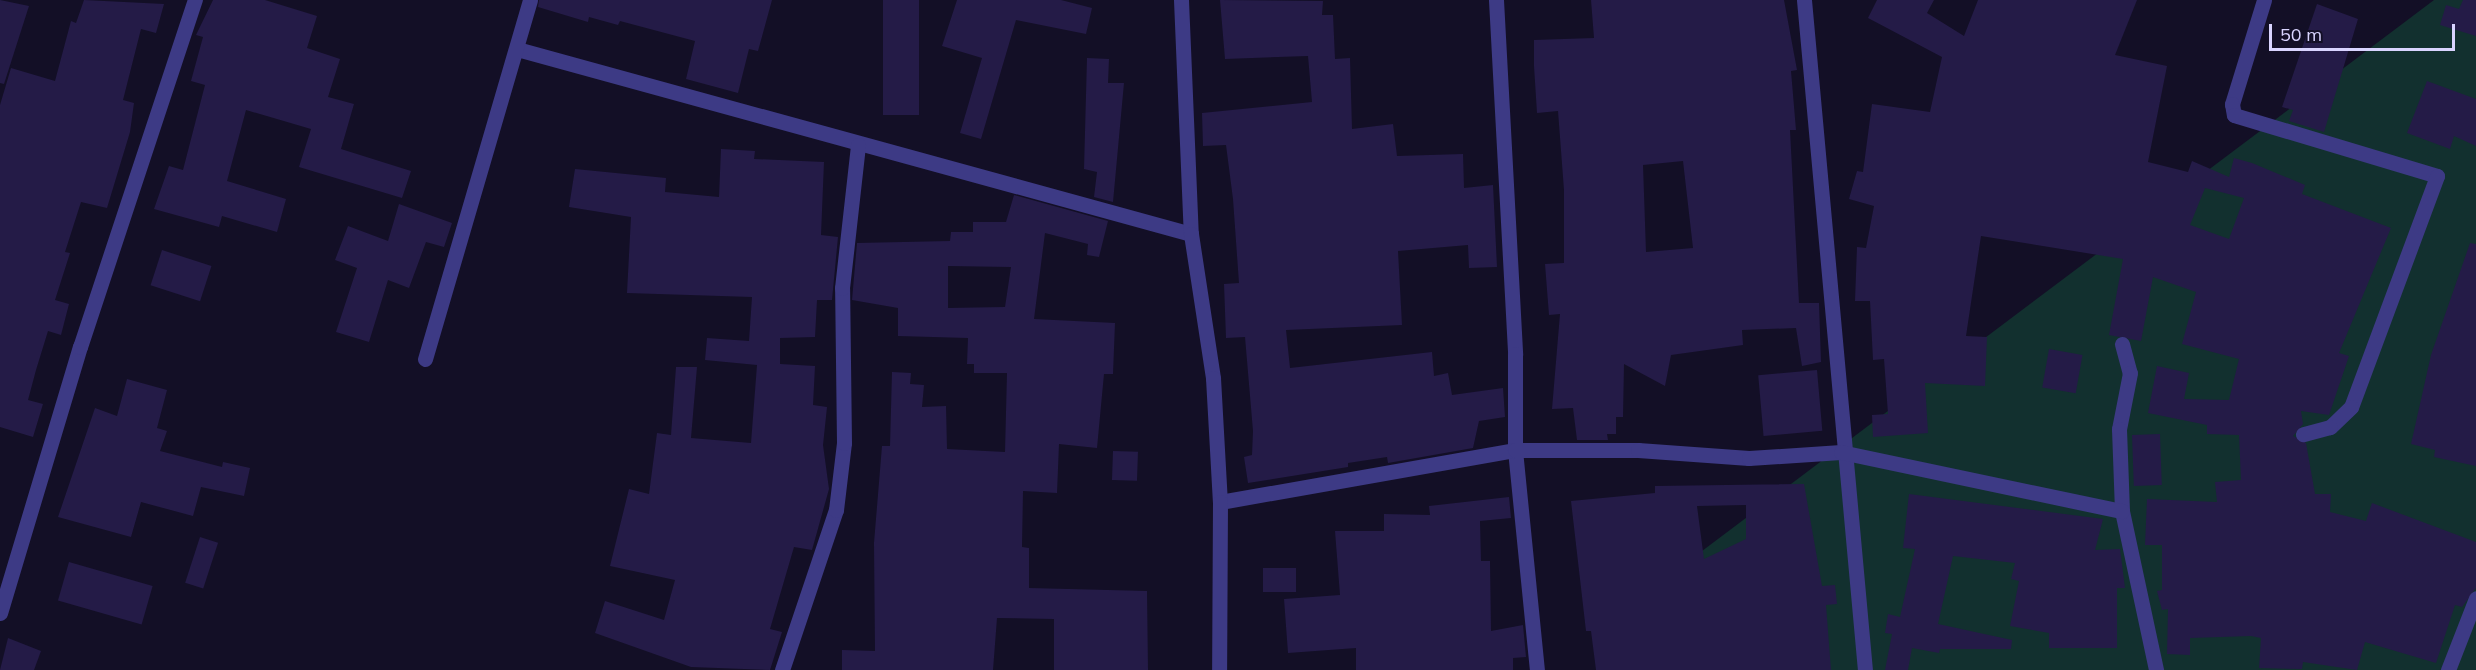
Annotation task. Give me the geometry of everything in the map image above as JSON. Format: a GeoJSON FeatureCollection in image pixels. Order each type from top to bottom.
{"type":"FeatureCollection","features":[{"type":"Feature","properties":{"kind":"street"},"geometry":{"type":"LineString","coordinates":[[0,614],[80,347],[195,0]]}},
{"type":"Feature","properties":{"kind":"street"},"geometry":{"type":"LineString","coordinates":[[425,359],[530,0]]}},
{"type":"Feature","properties":{"kind":"street"},"geometry":{"type":"LineString","coordinates":[[1180,0],[1191,234],[1213,378],[1220,502],[1219,670]]}},
{"type":"Feature","properties":{"kind":"street"},"geometry":{"type":"LineString","coordinates":[[1496,0],[1515,354],[1515,450],[1537,670]]}},
{"type":"Feature","properties":{"kind":"street"},"geometry":{"type":"LineString","coordinates":[[1804,0],[1842,452],[1864,670]]}},
{"type":"Feature","properties":{"kind":"street"},"geometry":{"type":"LineString","coordinates":[[2264,0],[2232,104],[2234,115],[2437,176],[2350,407],[2330,427],[2303,434]]}},
{"type":"Feature","properties":{"kind":"street"},"geometry":{"type":"LineString","coordinates":[[517,49],[858,145],[1191,234]]}},
{"type":"Feature","properties":{"kind":"street"},"geometry":{"type":"LineString","coordinates":[[783,670],[836,510],[844,443],[842,288],[858,145]]}},
{"type":"Feature","properties":{"kind":"street"},"geometry":{"type":"LineString","coordinates":[[2122,345],[2130,374],[2119,429],[2122,511],[2156,670]]}},
{"type":"Feature","properties":{"kind":"street"},"geometry":{"type":"LineString","coordinates":[[1220,502],[1515,450],[1638,450],[1749,458],[1842,452],[2122,511]]}},
{"type":"Feature","properties":{"kind":"street"},"geometry":{"type":"LineString","coordinates":[[2448,670],[2476,598]]}},
{"type":"Feature","properties":{"kind":"green space"},"geometry":{"type":"Polygon","coordinates":[[[2434,0],[2476,0],[2476,670],[1658,670],[1617,615],[2434,0]]]}},
{"type":"Feature","properties":{"kind":"building"},"geometry":{"type":"Polygon","coordinates":[[[0,0],[29,6],[4,84],[0,83],[0,0]]]}},
{"type":"Feature","properties":{"kind":"building"},"geometry":{"type":"Polygon","coordinates":[[[84,0],[164,4],[156,33],[141,29],[123,100],[134,103],[130,132],[107,208],[81,202],[65,252],[70,253],[55,300],[69,304],[61,335],[48,331],[36,370],[28,400],[43,404],[33,437],[0,427],[0,105],[11,68],[55,81],[71,21],[76,23],[84,0]]]}},
{"type":"Feature","properties":{"kind":"building"},"geometry":{"type":"Polygon","coordinates":[[[213,0],[265,0],[317,16],[307,48],[340,59],[328,97],[354,104],[341,149],[411,171],[402,198],[299,167],[311,129],[246,110],[227,181],[286,199],[277,232],[222,216],[219,227],[154,209],[169,166],[183,170],[205,85],[191,81],[203,37],[196,35],[213,0]]]}},
{"type":"Feature","properties":{"kind":"building"},"geometry":{"type":"Polygon","coordinates":[[[539,0],[772,0],[758,51],[749,49],[738,93],[686,79],[695,41],[620,21],[618,25],[589,17],[588,22],[538,7],[539,0]]]}},
{"type":"Feature","properties":{"kind":"building"},"geometry":{"type":"Polygon","coordinates":[[[883,0],[919,0],[919,115],[883,115],[883,0]]]}},
{"type":"Feature","properties":{"kind":"building"},"geometry":{"type":"Polygon","coordinates":[[[957,0],[1061,0],[1092,8],[1086,34],[1016,20],[981,139],[960,133],[982,58],[942,46],[957,0]]]}},
{"type":"Feature","properties":{"kind":"building"},"geometry":{"type":"Polygon","coordinates":[[[1220,0],[1323,1],[1322,15],[1333,15],[1335,59],[1350,58],[1352,129],[1393,124],[1397,156],[1463,154],[1464,188],[1493,185],[1497,267],[1469,268],[1468,245],[1398,251],[1402,325],[1286,330],[1290,368],[1432,352],[1434,376],[1448,373],[1452,395],[1503,388],[1505,417],[1479,421],[1473,448],[1388,463],[1387,457],[1348,463],[1348,467],[1248,483],[1244,457],[1252,455],[1253,431],[1245,337],[1226,338],[1224,284],[1239,283],[1233,199],[1226,145],[1203,146],[1202,113],[1312,102],[1308,56],[1225,59],[1220,0]]]}},
{"type":"Feature","properties":{"kind":"building"},"geometry":{"type":"Polygon","coordinates":[[[1591,0],[1784,0],[1797,70],[1791,71],[1796,130],[1790,130],[1799,303],[1819,303],[1821,362],[1802,366],[1796,328],[1742,330],[1743,345],[1671,355],[1665,386],[1624,364],[1623,417],[1616,417],[1616,434],[1607,434],[1608,440],[1577,440],[1573,408],[1552,409],[1560,314],[1549,315],[1545,264],[1564,263],[1564,190],[1558,111],[1537,113],[1534,40],[1594,38],[1591,0]],[[1683,161],[1643,165],[1646,252],[1693,248],[1683,161]]]}},
{"type":"Feature","properties":{"kind":"building"},"geometry":{"type":"Polygon","coordinates":[[[1877,0],[1934,0],[1927,13],[1964,36],[1978,0],[2137,0],[2115,55],[2167,66],[2148,162],[2188,172],[2192,161],[2229,177],[2234,158],[2305,185],[2302,194],[2391,228],[2339,353],[2349,356],[2329,415],[2301,411],[2303,424],[2293,436],[2306,443],[2315,494],[2331,494],[2330,512],[2366,521],[2372,503],[2476,542],[2476,588],[2462,607],[2455,605],[2436,663],[2365,642],[2357,670],[2303,662],[2302,669],[2259,668],[2261,638],[2251,636],[2190,638],[2190,655],[2167,654],[2168,609],[2162,610],[2157,591],[2162,590],[2162,545],[2145,545],[2147,499],[2217,502],[2215,482],[2241,480],[2239,435],[2207,434],[2207,425],[2148,413],[2157,366],[2189,373],[2184,399],[2229,400],[2239,359],[2182,344],[2196,292],[2153,277],[2141,341],[2109,335],[2123,259],[1981,236],[1966,336],[1987,337],[1985,386],[1925,383],[1928,433],[1873,437],[1872,415],[1888,414],[1884,359],[1873,360],[1870,301],[1855,301],[1857,247],[1866,248],[1874,206],[1849,199],[1857,171],[1863,172],[1872,104],[1930,112],[1942,57],[1868,18],[1877,0]],[[2205,188],[2190,225],[2229,239],[2244,198],[2205,188]]]}},
{"type":"Feature","properties":{"kind":"building"},"geometry":{"type":"Polygon","coordinates":[[[2463,0],[2476,0],[2476,36],[2440,25],[2446,5],[2459,9],[2463,0]]]}},
{"type":"Feature","properties":{"kind":"building"},"geometry":{"type":"Polygon","coordinates":[[[2317,4],[2358,19],[2324,132],[2289,121],[2293,110],[2282,107],[2317,4]]]}},
{"type":"Feature","properties":{"kind":"building"},"geometry":{"type":"Polygon","coordinates":[[[1087,58],[1109,59],[1108,83],[1124,83],[1113,202],[1094,197],[1097,172],[1084,169],[1087,58]]]}},
{"type":"Feature","properties":{"kind":"building"},"geometry":{"type":"Polygon","coordinates":[[[2427,81],[2476,99],[2476,146],[2454,136],[2450,149],[2407,133],[2427,81]]]}},
{"type":"Feature","properties":{"kind":"building"},"geometry":{"type":"Polygon","coordinates":[[[721,149],[755,151],[754,159],[824,162],[821,235],[838,237],[832,300],[817,300],[815,337],[780,338],[780,364],[815,366],[813,405],[827,407],[823,445],[829,489],[812,550],[794,547],[770,629],[782,632],[770,670],[691,667],[595,633],[605,601],[664,620],[675,580],[610,566],[629,489],[649,494],[657,433],[671,435],[676,367],[697,367],[691,438],[751,443],[757,365],[705,360],[707,338],[749,341],[752,297],[627,293],[631,217],[569,207],[575,169],[666,178],[665,192],[719,197],[721,149]]]}},
{"type":"Feature","properties":{"kind":"building"},"geometry":{"type":"Polygon","coordinates":[[[1014,195],[1108,221],[1099,257],[1087,255],[1088,244],[1045,233],[1034,319],[1115,323],[1113,374],[1104,374],[1097,448],[1059,444],[1057,493],[1023,491],[1022,547],[1029,548],[1029,588],[1147,591],[1148,670],[1054,670],[1054,619],[997,618],[993,670],[842,670],[842,650],[875,651],[874,543],[882,446],[890,446],[892,372],[911,373],[910,384],[924,385],[922,407],[946,406],[947,449],[1005,452],[1007,373],[974,373],[974,364],[967,364],[968,338],[898,336],[898,308],[852,300],[857,243],[950,241],[951,232],[973,232],[973,222],[1006,222],[1014,195]],[[948,266],[948,308],[1005,307],[1011,267],[948,266]]]}},
{"type":"Feature","properties":{"kind":"building"},"geometry":{"type":"Polygon","coordinates":[[[399,204],[452,223],[444,247],[426,242],[409,288],[388,280],[369,342],[336,332],[357,268],[335,260],[348,226],[388,241],[399,204]]]}},
{"type":"Feature","properties":{"kind":"building"},"geometry":{"type":"Polygon","coordinates":[[[2470,243],[2476,244],[2476,466],[2434,457],[2435,450],[2411,444],[2431,355],[2470,243]]]}},
{"type":"Feature","properties":{"kind":"building"},"geometry":{"type":"Polygon","coordinates":[[[162,250],[211,266],[200,301],[151,285],[162,250]]]}},
{"type":"Feature","properties":{"kind":"building"},"geometry":{"type":"Polygon","coordinates":[[[2049,349],[2082,355],[2076,393],[2042,387],[2049,349]]]}},
{"type":"Feature","properties":{"kind":"building"},"geometry":{"type":"Polygon","coordinates":[[[1817,370],[1822,431],[1764,436],[1758,375],[1817,370]]]}},
{"type":"Feature","properties":{"kind":"building"},"geometry":{"type":"Polygon","coordinates":[[[127,379],[167,390],[157,428],[167,431],[160,451],[222,467],[223,462],[250,468],[244,496],[201,487],[193,516],[141,502],[131,537],[58,517],[95,408],[117,416],[127,379]]]}},
{"type":"Feature","properties":{"kind":"building"},"geometry":{"type":"Polygon","coordinates":[[[2160,434],[2162,485],[2134,486],[2132,435],[2160,434]]]}},
{"type":"Feature","properties":{"kind":"building"},"geometry":{"type":"Polygon","coordinates":[[[1113,451],[1138,452],[1137,481],[1112,480],[1113,451]]]}},
{"type":"Feature","properties":{"kind":"building"},"geometry":{"type":"Polygon","coordinates":[[[1804,484],[1822,586],[1835,585],[1837,604],[1826,605],[1831,670],[1596,670],[1591,631],[1586,631],[1571,501],[1655,493],[1655,486],[1804,484]],[[1746,505],[1697,506],[1704,559],[1746,539],[1746,505]]]}},
{"type":"Feature","properties":{"kind":"building"},"geometry":{"type":"Polygon","coordinates":[[[1909,494],[2103,519],[2095,550],[2120,549],[2125,588],[2117,588],[2117,648],[2049,648],[2049,633],[2010,626],[2019,581],[2011,579],[2015,563],[1953,556],[1938,624],[2012,640],[2011,649],[1940,649],[1939,653],[1912,648],[1908,670],[1885,670],[1892,634],[1885,633],[1888,614],[1900,617],[1915,549],[1903,548],[1909,494]]]}},
{"type":"Feature","properties":{"kind":"building"},"geometry":{"type":"Polygon","coordinates":[[[1509,497],[1511,518],[1480,521],[1481,561],[1490,561],[1491,631],[1523,625],[1526,657],[1513,658],[1513,670],[1356,670],[1356,648],[1288,653],[1284,599],[1340,595],[1335,531],[1384,531],[1384,514],[1430,515],[1429,506],[1509,497]]]}},
{"type":"Feature","properties":{"kind":"building"},"geometry":{"type":"Polygon","coordinates":[[[200,537],[218,543],[203,589],[185,583],[200,537]]]}},
{"type":"Feature","properties":{"kind":"building"},"geometry":{"type":"Polygon","coordinates":[[[69,562],[153,586],[142,624],[58,600],[69,562]]]}},
{"type":"Feature","properties":{"kind":"building"},"geometry":{"type":"Polygon","coordinates":[[[1263,568],[1296,568],[1296,592],[1263,592],[1263,568]]]}},
{"type":"Feature","properties":{"kind":"building"},"geometry":{"type":"Polygon","coordinates":[[[8,638],[41,651],[34,670],[0,670],[8,638]]]}}]}
